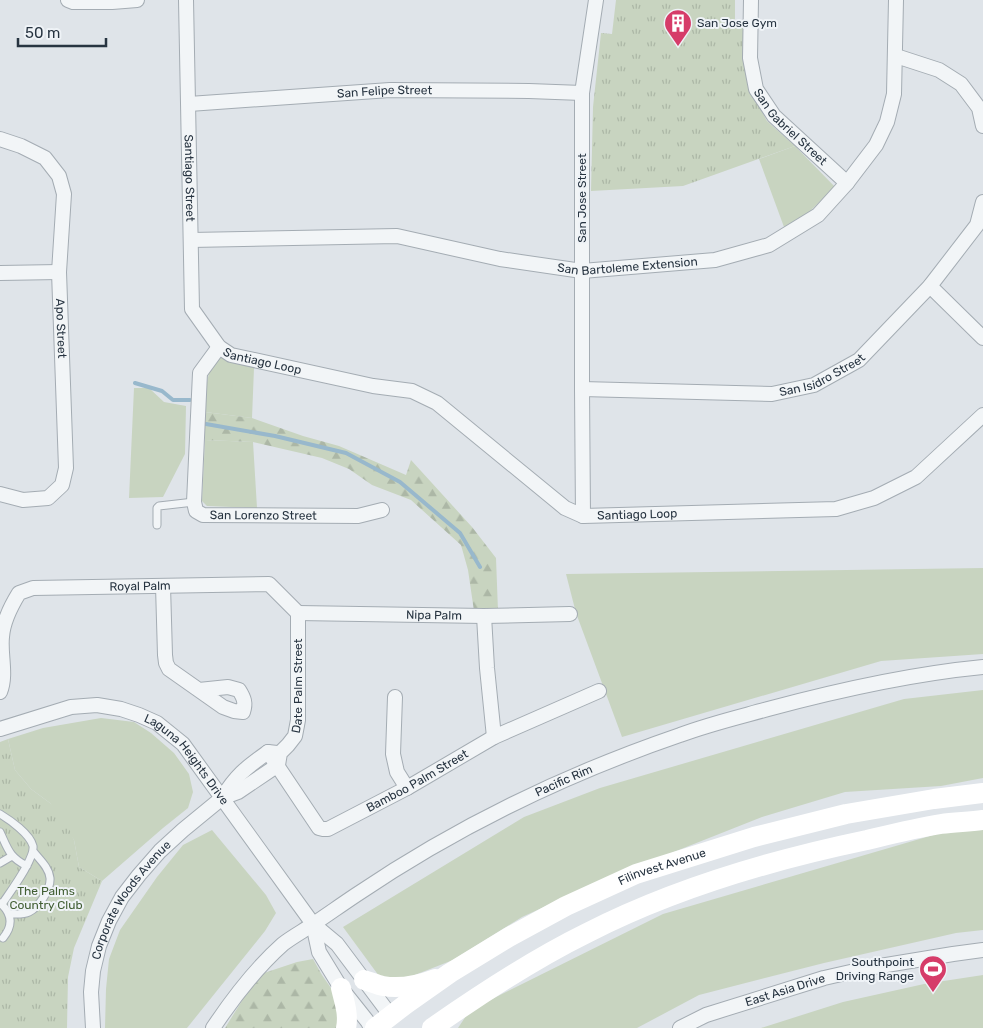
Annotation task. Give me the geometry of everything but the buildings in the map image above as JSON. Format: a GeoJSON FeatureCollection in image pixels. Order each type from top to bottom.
{"type":"FeatureCollection","features":[{"type":"Feature","properties":{"kind":"main road","name":"Filinvest Avenue"},"geometry":{"type":"LineString","coordinates":[[375,1028],[396,1022],[450,973],[518,932],[566,906],[636,874],[754,837],[846,814],[983,793]]}},
{"type":"Feature","properties":{"kind":"main road"},"geometry":{"type":"LineString","coordinates":[[432,1028],[529,964],[587,932],[662,899],[758,865],[942,824],[983,820]]}},
{"type":"Feature","properties":{"kind":"main road"},"geometry":{"type":"LineString","coordinates":[[364,980],[383,986],[399,987],[424,983],[450,973]]}},
{"type":"Feature","properties":{"kind":"main road"},"geometry":{"type":"LineString","coordinates":[[341,988],[346,1010],[346,1028]]}},
{"type":"Feature","properties":{"kind":"main road"},"geometry":{"type":"LineString","coordinates":[[451,1028],[474,999]]}},
{"type":"Feature","properties":{"kind":"street"},"geometry":{"type":"LineString","coordinates":[[68,0],[73,2],[112,2],[137,0]]}},
{"type":"Feature","properties":{"kind":"street","name":"Santiago Street"},"geometry":{"type":"LineString","coordinates":[[186,0],[192,309],[219,347]]}},
{"type":"Feature","properties":{"kind":"street","name":"San Jose Street"},"geometry":{"type":"LineString","coordinates":[[583,516],[582,93],[596,0]]}},
{"type":"Feature","properties":{"kind":"street","name":"San Gabriel Street"},"geometry":{"type":"LineString","coordinates":[[751,0],[750,58],[756,89],[774,116],[847,183]]}},
{"type":"Feature","properties":{"kind":"street","name":"San Bartoleme Extension"},"geometry":{"type":"LineString","coordinates":[[191,240],[398,236],[500,259],[582,272],[715,260],[769,245],[818,215],[847,183],[876,145],[887,122],[894,94],[896,0]]}},
{"type":"Feature","properties":{"kind":"street"},"geometry":{"type":"LineString","coordinates":[[896,56],[939,70],[961,84],[980,108],[983,126]]}},
{"type":"Feature","properties":{"kind":"street","name":"San Felipe Street"},"geometry":{"type":"LineString","coordinates":[[188,104],[390,90],[529,90],[582,93]]}},
{"type":"Feature","properties":{"kind":"street","name":"Apo Street"},"geometry":{"type":"LineString","coordinates":[[0,139],[21,146],[45,158],[59,176],[64,194],[59,272],[66,468],[62,485],[48,498],[24,500],[0,494]]}},
{"type":"Feature","properties":{"kind":"street","name":"San Isidro Street"},"geometry":{"type":"LineString","coordinates":[[582,389],[772,394],[814,385],[859,360],[930,286],[977,225],[983,202]]}},
{"type":"Feature","properties":{"kind":"street"},"geometry":{"type":"LineString","coordinates":[[0,273],[59,272]]}},
{"type":"Feature","properties":{"kind":"street"},"geometry":{"type":"LineString","coordinates":[[930,286],[983,338]]}},
{"type":"Feature","properties":{"kind":"street","name":"San Lorenzo Street"},"geometry":{"type":"LineString","coordinates":[[219,347],[200,372],[194,502],[196,510],[203,515],[358,516],[382,510]]}},
{"type":"Feature","properties":{"kind":"street","name":"Santiago Loop"},"geometry":{"type":"LineString","coordinates":[[219,347],[231,355],[373,386],[412,391],[437,403],[565,508],[583,516],[836,509],[874,498],[916,477],[983,414]]}},
{"type":"Feature","properties":{"kind":"street","name":"Royal Palm"},"geometry":{"type":"LineString","coordinates":[[0,692],[2,683],[1,636],[9,611],[19,593],[33,588],[269,584],[298,613]]}},
{"type":"Feature","properties":{"kind":"street"},"geometry":{"type":"LineString","coordinates":[[163,586],[166,663],[169,668],[199,690]]}},
{"type":"Feature","properties":{"kind":"street","name":"Nipa Palm"},"geometry":{"type":"LineString","coordinates":[[298,613],[484,616],[570,614]]}},
{"type":"Feature","properties":{"kind":"street","name":"Date Palm Street"},"geometry":{"type":"LineString","coordinates":[[222,798],[243,771],[276,757],[295,736],[298,720],[298,613]]}},
{"type":"Feature","properties":{"kind":"street"},"geometry":{"type":"LineString","coordinates":[[484,616],[494,736]]}},
{"type":"Feature","properties":{"kind":"street","name":"Pacific Rim"},"geometry":{"type":"LineString","coordinates":[[213,1028],[254,974],[284,944],[422,853],[485,818],[546,789],[681,734],[809,698],[871,684],[983,667]]}},
{"type":"Feature","properties":{"kind":"street","name":"Bamboo Palm Street"},"geometry":{"type":"LineString","coordinates":[[276,757],[318,828],[328,828],[407,788],[494,736],[599,691]]}},
{"type":"Feature","properties":{"kind":"street"},"geometry":{"type":"LineString","coordinates":[[395,697],[394,754],[397,772],[407,788]]}},
{"type":"Feature","properties":{"kind":"street","name":"Laguna Heights Drive"},"geometry":{"type":"LineString","coordinates":[[0,729],[71,707],[98,706],[120,708],[157,723],[183,744],[313,924],[337,944],[396,1022]]}},
{"type":"Feature","properties":{"kind":"street","name":"Corporate Woods Avenue"},"geometry":{"type":"LineString","coordinates":[[93,1028],[91,992],[93,971],[99,946],[109,921],[122,897],[160,852],[222,798]]}},
{"type":"Feature","properties":{"kind":"street","name":"Laguna Heights Drive"},"geometry":{"type":"LineString","coordinates":[[313,924],[319,952],[341,988],[371,1028]]}},
{"type":"Feature","properties":{"kind":"street","name":"East Asia Drive"},"geometry":{"type":"LineString","coordinates":[[680,1028],[706,1015],[824,978],[868,968],[983,950]]}},
{"type":"Feature","properties":{"kind":"lane"},"geometry":{"type":"LineString","coordinates":[[157,524],[157,508],[159,506],[194,502]]}},
{"type":"Feature","properties":{"kind":"lane"},"geometry":{"type":"LineString","coordinates":[[0,814],[18,827],[33,844],[33,851],[27,866],[1,904],[10,914],[11,923],[3,938]]}},
{"type":"Feature","properties":{"kind":"lane"},"geometry":{"type":"LineString","coordinates":[[0,832],[12,856],[27,866]]}},
{"type":"Feature","properties":{"kind":"lane"},"geometry":{"type":"LineString","coordinates":[[10,914],[29,912],[44,896],[49,887],[50,878],[46,868],[33,851]]}},
{"type":"Feature","properties":{"kind":"lane"},"geometry":{"type":"LineString","coordinates":[[0,862],[12,856]]}},
{"type":"Feature","properties":{"kind":"green space"},"geometry":{"type":"Polygon","coordinates":[[[616,0],[735,0],[735,21],[743,21],[748,86],[767,121],[795,146],[683,186],[591,191],[593,107],[601,33],[612,34],[616,0]]]}},
{"type":"Feature","properties":{"kind":"green space"},"geometry":{"type":"Polygon","coordinates":[[[795,146],[835,187],[808,213],[784,227],[759,159],[795,146]]]}},
{"type":"Feature","properties":{"kind":"green space"},"geometry":{"type":"Polygon","coordinates":[[[219,356],[254,368],[252,418],[205,412],[209,375],[214,362],[219,356]]]}},
{"type":"Feature","properties":{"kind":"green space"},"geometry":{"type":"Polygon","coordinates":[[[134,388],[149,388],[164,402],[186,406],[185,454],[163,497],[129,498],[134,388]]]}},
{"type":"Feature","properties":{"kind":"green space"},"geometry":{"type":"Polygon","coordinates":[[[205,412],[252,418],[303,436],[339,446],[406,475],[411,460],[472,527],[496,558],[498,611],[474,611],[468,570],[461,545],[411,500],[372,485],[349,469],[322,458],[253,442],[205,440],[205,412]]]}},
{"type":"Feature","properties":{"kind":"green space"},"geometry":{"type":"Polygon","coordinates":[[[205,440],[253,442],[257,508],[207,506],[202,501],[205,440]]]}},
{"type":"Feature","properties":{"kind":"green space"},"geometry":{"type":"Polygon","coordinates":[[[983,568],[983,654],[881,661],[622,737],[576,613],[566,574],[983,568]]]}},
{"type":"Feature","properties":{"kind":"green space"},"geometry":{"type":"Polygon","coordinates":[[[983,690],[983,778],[941,786],[845,792],[762,817],[608,878],[522,917],[453,960],[402,980],[379,976],[343,927],[524,817],[600,788],[904,699],[983,690]]]}},
{"type":"Feature","properties":{"kind":"green space"},"geometry":{"type":"Polygon","coordinates":[[[101,718],[134,722],[151,733],[174,753],[189,774],[193,792],[188,808],[102,881],[79,867],[74,840],[50,803],[31,789],[15,770],[8,739],[43,728],[101,718]]]}},
{"type":"Feature","properties":{"kind":"green space","name":"The Palms Country Club"},"geometry":{"type":"Polygon","coordinates":[[[8,739],[15,770],[31,789],[50,803],[65,820],[74,840],[79,867],[102,881],[74,948],[68,977],[67,1028],[0,1028],[0,742],[8,739]]]}},
{"type":"Feature","properties":{"kind":"green space"},"geometry":{"type":"Polygon","coordinates":[[[212,830],[266,895],[276,913],[265,931],[187,1028],[105,1028],[109,959],[120,930],[157,877],[183,845],[212,830]]]}},
{"type":"Feature","properties":{"kind":"green space"},"geometry":{"type":"Polygon","coordinates":[[[983,830],[983,930],[956,933],[824,963],[699,995],[637,1028],[458,1028],[470,1010],[663,914],[947,831],[983,830]]]}},
{"type":"Feature","properties":{"kind":"green space"},"geometry":{"type":"Polygon","coordinates":[[[313,959],[333,991],[341,1022],[339,1028],[225,1028],[258,975],[297,962],[313,959]]]}},
{"type":"Feature","properties":{"kind":"green space","name":"Southpoint Driving Range"},"geometry":{"type":"Polygon","coordinates":[[[983,975],[983,1028],[761,1028],[843,1002],[924,984],[983,975]]]}},
{"type":"Feature","properties":{"kind":"waterway"},"geometry":{"type":"LineString","coordinates":[[135,383],[162,391],[173,400],[190,400]]}},
{"type":"Feature","properties":{"kind":"waterway"},"geometry":{"type":"LineString","coordinates":[[206,424],[275,436],[346,453],[400,482],[460,533],[480,567]]}},
{"type":"Feature","properties":{"kind":"place","name":"San Jose Gym"},"geometry":{"type":"Point","coordinates":[678,47]}},
{"type":"Feature","properties":{"kind":"place","name":"Southpoint Driving Range"},"geometry":{"type":"Point","coordinates":[933,993]}}]}
